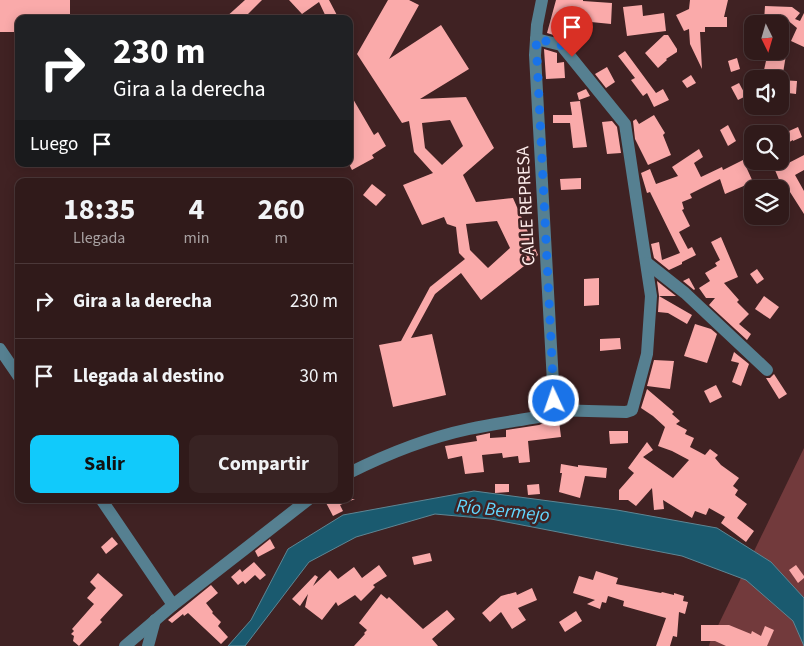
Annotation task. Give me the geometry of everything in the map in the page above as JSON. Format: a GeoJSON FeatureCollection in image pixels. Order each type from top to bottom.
{"type":"FeatureCollection","features":[{"type":"Feature","properties":{"kind":"street","name":"CALLE REPRESA"},"geometry":{"type":"LineString","coordinates":[[542,0],[536,39],[554,401],[551,410]]}},
{"type":"Feature","properties":{"kind":"street"},"geometry":{"type":"LineString","coordinates":[[353,471],[379,458],[439,437],[469,429],[538,417],[551,410],[626,412],[632,410],[648,354],[651,296],[630,169],[625,124],[560,44],[536,39]]}},
{"type":"Feature","properties":{"kind":"street"},"geometry":{"type":"LineString","coordinates":[[647,263],[685,293],[767,370]]}},
{"type":"Feature","properties":{"kind":"street"},"geometry":{"type":"LineString","coordinates":[[0,349],[15,371]]}},
{"type":"Feature","properties":{"kind":"street"},"geometry":{"type":"LineString","coordinates":[[104,503],[173,604]]}},
{"type":"Feature","properties":{"kind":"street"},"geometry":{"type":"LineString","coordinates":[[125,646],[173,604],[304,503]]}},
{"type":"Feature","properties":{"kind":"street"},"geometry":{"type":"LineString","coordinates":[[148,646],[155,620]]}},
{"type":"Feature","properties":{"kind":"shaded area"},"geometry":{"type":"Polygon","coordinates":[[[804,448],[804,646],[709,646],[710,642],[804,448]]]}},
{"type":"Feature","properties":{"kind":"water","name":"Río Bermejo"},"geometry":{"type":"Polygon","coordinates":[[[474,491],[617,510],[717,528],[771,562],[804,598],[804,646],[793,621],[746,580],[682,556],[491,519],[435,514],[356,537],[309,562],[245,646],[228,646],[251,620],[288,549],[343,515],[474,491]]]}},
{"type":"Feature","properties":{"kind":"building"},"geometry":{"type":"Polygon","coordinates":[[[0,0],[70,0],[70,15],[15,15],[15,32],[0,32],[0,0]]]}},
{"type":"Feature","properties":{"kind":"building"},"geometry":{"type":"Polygon","coordinates":[[[245,0],[262,0],[247,15],[228,15],[245,0]]]}},
{"type":"Feature","properties":{"kind":"building"},"geometry":{"type":"Polygon","coordinates":[[[289,0],[329,0],[337,15],[325,15],[319,2],[302,14],[289,0]]]}},
{"type":"Feature","properties":{"kind":"building"},"geometry":{"type":"Polygon","coordinates":[[[388,0],[409,0],[419,5],[389,59],[441,25],[469,69],[420,99],[466,97],[494,148],[463,175],[476,202],[513,198],[538,255],[481,300],[461,273],[435,294],[411,338],[432,334],[446,395],[393,407],[379,345],[401,341],[430,287],[465,259],[459,253],[456,227],[447,224],[444,217],[422,225],[403,185],[433,173],[414,152],[409,121],[402,123],[357,54],[388,0]],[[450,120],[422,123],[425,148],[442,165],[463,146],[450,120]],[[497,221],[466,224],[470,250],[488,268],[510,248],[497,221]]]}},
{"type":"Feature","properties":{"kind":"building"},"geometry":{"type":"Polygon","coordinates":[[[556,0],[612,3],[611,24],[591,22],[583,27],[586,32],[586,41],[573,41],[547,33],[556,0]]]}},
{"type":"Feature","properties":{"kind":"building"},"geometry":{"type":"Polygon","coordinates":[[[690,0],[728,0],[724,17],[727,17],[727,27],[705,27],[705,32],[700,32],[702,69],[690,44],[689,29],[684,31],[676,15],[689,9],[690,0]]]}},
{"type":"Feature","properties":{"kind":"building"},"geometry":{"type":"Polygon","coordinates":[[[642,5],[643,16],[664,13],[666,31],[627,36],[623,7],[642,5]]]}},
{"type":"Feature","properties":{"kind":"building"},"geometry":{"type":"Polygon","coordinates":[[[765,6],[792,7],[800,13],[795,19],[800,21],[804,13],[804,47],[791,41],[797,28],[789,21],[789,15],[764,15],[765,6]]]}},
{"type":"Feature","properties":{"kind":"building"},"geometry":{"type":"Polygon","coordinates":[[[664,35],[668,35],[677,52],[666,59],[658,68],[645,53],[664,35]]]}},
{"type":"Feature","properties":{"kind":"building"},"geometry":{"type":"Polygon","coordinates":[[[544,49],[557,53],[557,63],[564,62],[565,78],[546,79],[544,49]]]}},
{"type":"Feature","properties":{"kind":"building"},"geometry":{"type":"Polygon","coordinates":[[[625,51],[656,93],[663,89],[669,100],[654,107],[647,93],[643,96],[631,80],[635,78],[618,56],[625,51]]]}},
{"type":"Feature","properties":{"kind":"building"},"geometry":{"type":"Polygon","coordinates":[[[737,58],[740,69],[731,72],[728,61],[737,58]]]}},
{"type":"Feature","properties":{"kind":"building"},"geometry":{"type":"Polygon","coordinates":[[[766,60],[785,60],[784,70],[764,70],[766,60]]]}},
{"type":"Feature","properties":{"kind":"building"},"geometry":{"type":"Polygon","coordinates":[[[607,67],[615,82],[606,88],[595,74],[607,67]]]}},
{"type":"Feature","properties":{"kind":"building"},"geometry":{"type":"Polygon","coordinates":[[[691,75],[696,83],[687,88],[682,81],[691,75]]]}},
{"type":"Feature","properties":{"kind":"building"},"geometry":{"type":"Polygon","coordinates":[[[789,81],[797,81],[796,94],[789,93],[789,81]]]}},
{"type":"Feature","properties":{"kind":"building"},"geometry":{"type":"Polygon","coordinates":[[[739,83],[744,92],[744,97],[738,100],[731,87],[739,83]]]}},
{"type":"Feature","properties":{"kind":"building"},"geometry":{"type":"Polygon","coordinates":[[[586,89],[590,96],[579,100],[577,93],[586,89]]]}},
{"type":"Feature","properties":{"kind":"building"},"geometry":{"type":"Polygon","coordinates":[[[353,99],[374,135],[378,132],[386,146],[372,155],[374,158],[352,170],[350,167],[353,167],[353,99]]]}},
{"type":"Feature","properties":{"kind":"building"},"geometry":{"type":"Polygon","coordinates":[[[580,101],[587,147],[573,148],[570,123],[553,123],[553,115],[572,115],[570,102],[580,101]]]}},
{"type":"Feature","properties":{"kind":"building"},"geometry":{"type":"Polygon","coordinates":[[[654,115],[665,133],[663,135],[671,155],[648,165],[635,139],[633,121],[636,119],[639,124],[654,115]]]}},
{"type":"Feature","properties":{"kind":"building"},"geometry":{"type":"Polygon","coordinates":[[[612,121],[617,127],[621,153],[607,154],[602,122],[612,121]]]}},
{"type":"Feature","properties":{"kind":"building"},"geometry":{"type":"Polygon","coordinates":[[[728,125],[736,141],[728,146],[720,130],[728,125]]]}},
{"type":"Feature","properties":{"kind":"building"},"geometry":{"type":"Polygon","coordinates":[[[798,127],[802,137],[789,142],[789,131],[798,127]]]}},
{"type":"Feature","properties":{"kind":"building"},"geometry":{"type":"Polygon","coordinates":[[[699,149],[703,157],[694,163],[701,177],[722,167],[723,170],[743,160],[744,170],[748,170],[752,180],[744,180],[744,186],[725,194],[720,179],[690,194],[692,198],[682,202],[684,209],[682,210],[690,226],[679,232],[688,249],[692,247],[696,255],[669,270],[654,258],[651,244],[659,242],[662,260],[680,253],[650,192],[647,193],[641,173],[650,169],[656,184],[678,176],[672,167],[699,149]]]}},
{"type":"Feature","properties":{"kind":"building"},"geometry":{"type":"Polygon","coordinates":[[[804,155],[804,170],[795,175],[804,191],[804,214],[789,190],[789,180],[779,180],[775,170],[789,170],[789,163],[804,155]]]}},
{"type":"Feature","properties":{"kind":"building"},"geometry":{"type":"Polygon","coordinates":[[[581,178],[581,189],[561,190],[560,179],[581,178]]]}},
{"type":"Feature","properties":{"kind":"building"},"geometry":{"type":"Polygon","coordinates":[[[372,184],[386,195],[376,206],[363,195],[372,184]]]}},
{"type":"Feature","properties":{"kind":"building"},"geometry":{"type":"Polygon","coordinates":[[[721,237],[738,277],[724,283],[739,300],[737,302],[749,314],[739,324],[751,334],[747,340],[709,305],[715,298],[706,298],[699,288],[710,281],[705,273],[717,266],[715,263],[720,260],[711,242],[721,237]]]}},
{"type":"Feature","properties":{"kind":"building"},"geometry":{"type":"Polygon","coordinates":[[[757,269],[764,279],[757,284],[750,274],[757,269]]]}},
{"type":"Feature","properties":{"kind":"building"},"geometry":{"type":"Polygon","coordinates":[[[599,278],[599,305],[584,306],[584,279],[599,278]]]}},
{"type":"Feature","properties":{"kind":"building"},"geometry":{"type":"Polygon","coordinates":[[[689,278],[695,289],[694,290],[683,281],[689,278]]]}},
{"type":"Feature","properties":{"kind":"building"},"geometry":{"type":"Polygon","coordinates":[[[657,281],[676,296],[659,296],[657,281]]]}},
{"type":"Feature","properties":{"kind":"building"},"geometry":{"type":"Polygon","coordinates":[[[659,296],[692,315],[687,324],[668,313],[658,312],[659,296]]]}},
{"type":"Feature","properties":{"kind":"building"},"geometry":{"type":"Polygon","coordinates":[[[764,296],[779,307],[770,319],[755,309],[764,296]]]}},
{"type":"Feature","properties":{"kind":"building"},"geometry":{"type":"Polygon","coordinates":[[[695,324],[711,329],[717,334],[707,363],[684,356],[695,324]]]}},
{"type":"Feature","properties":{"kind":"building"},"geometry":{"type":"Polygon","coordinates":[[[620,338],[621,349],[600,351],[600,339],[620,338]]]}},
{"type":"Feature","properties":{"kind":"building"},"geometry":{"type":"Polygon","coordinates":[[[734,352],[749,364],[741,386],[732,382],[739,363],[731,361],[734,352]]]}},
{"type":"Feature","properties":{"kind":"building"},"geometry":{"type":"Polygon","coordinates":[[[654,360],[674,361],[670,389],[647,386],[654,360]]]}},
{"type":"Feature","properties":{"kind":"building"},"geometry":{"type":"Polygon","coordinates":[[[774,374],[787,394],[779,399],[766,378],[770,378],[774,374]]]}},
{"type":"Feature","properties":{"kind":"building"},"geometry":{"type":"Polygon","coordinates":[[[716,385],[722,397],[710,403],[704,391],[716,385]]]}},
{"type":"Feature","properties":{"kind":"building"},"geometry":{"type":"Polygon","coordinates":[[[647,389],[674,412],[672,414],[680,421],[676,424],[687,430],[685,434],[694,438],[690,447],[705,455],[710,449],[718,455],[715,458],[721,465],[739,478],[733,486],[738,490],[735,495],[747,504],[737,518],[754,531],[746,542],[721,523],[725,517],[709,508],[706,515],[695,511],[692,518],[663,500],[664,509],[654,510],[652,488],[636,506],[628,500],[619,500],[619,490],[634,473],[628,468],[647,442],[653,450],[643,457],[673,478],[689,460],[658,446],[665,427],[641,408],[647,389]]]}},
{"type":"Feature","properties":{"kind":"building"},"geometry":{"type":"Polygon","coordinates":[[[550,421],[559,421],[561,437],[528,441],[530,462],[519,463],[518,456],[503,458],[502,453],[482,455],[484,472],[465,474],[462,456],[448,459],[445,446],[477,441],[476,436],[490,433],[490,438],[506,437],[506,430],[539,425],[550,421]]]}},
{"type":"Feature","properties":{"kind":"building"},"geometry":{"type":"Polygon","coordinates":[[[609,431],[628,431],[628,443],[610,444],[609,431]]]}},
{"type":"Feature","properties":{"kind":"building"},"geometry":{"type":"Polygon","coordinates":[[[561,464],[578,467],[578,465],[607,468],[606,478],[585,476],[580,498],[559,492],[562,473],[560,473],[561,464]]]}},
{"type":"Feature","properties":{"kind":"building"},"geometry":{"type":"Polygon","coordinates":[[[495,484],[509,484],[509,492],[495,493],[495,484]]]}},
{"type":"Feature","properties":{"kind":"building"},"geometry":{"type":"Polygon","coordinates":[[[539,484],[540,494],[528,495],[527,485],[539,484]]]}},
{"type":"Feature","properties":{"kind":"building"},"geometry":{"type":"Polygon","coordinates":[[[326,503],[345,503],[340,505],[343,511],[333,516],[326,503]]]}},
{"type":"Feature","properties":{"kind":"building"},"geometry":{"type":"Polygon","coordinates":[[[112,537],[118,544],[106,554],[101,547],[112,537]]]}},
{"type":"Feature","properties":{"kind":"building"},"geometry":{"type":"Polygon","coordinates":[[[270,539],[275,548],[258,557],[255,551],[270,539]]]}},
{"type":"Feature","properties":{"kind":"building"},"geometry":{"type":"Polygon","coordinates":[[[430,553],[432,561],[414,565],[412,557],[430,553]]]}},
{"type":"Feature","properties":{"kind":"building"},"geometry":{"type":"Polygon","coordinates":[[[254,562],[266,575],[260,580],[255,575],[245,584],[243,581],[238,585],[231,577],[240,569],[242,572],[254,562]]]}},
{"type":"Feature","properties":{"kind":"building"},"geometry":{"type":"Polygon","coordinates":[[[379,565],[387,576],[373,585],[375,587],[361,601],[355,595],[338,606],[336,602],[322,620],[305,607],[308,594],[300,606],[292,599],[315,575],[318,577],[313,586],[330,570],[338,579],[354,567],[362,578],[379,565]]]}},
{"type":"Feature","properties":{"kind":"building"},"geometry":{"type":"Polygon","coordinates":[[[796,565],[804,576],[798,583],[789,570],[796,565]]]}},
{"type":"Feature","properties":{"kind":"building"},"geometry":{"type":"Polygon","coordinates":[[[596,571],[618,578],[616,584],[684,596],[683,601],[688,602],[685,614],[679,612],[677,637],[673,636],[670,646],[656,646],[666,618],[623,606],[624,601],[608,596],[606,603],[602,602],[600,609],[587,604],[595,600],[573,593],[579,576],[593,580],[596,571]]]}},
{"type":"Feature","properties":{"kind":"building"},"geometry":{"type":"Polygon","coordinates":[[[98,573],[123,595],[100,620],[102,622],[79,646],[73,641],[74,636],[71,634],[74,631],[72,629],[94,604],[87,598],[96,588],[90,582],[98,573]]]}},
{"type":"Feature","properties":{"kind":"building"},"geometry":{"type":"Polygon","coordinates":[[[211,585],[218,593],[206,603],[221,622],[218,626],[228,637],[221,644],[188,613],[184,616],[183,614],[172,623],[168,620],[211,585]]]}},
{"type":"Feature","properties":{"kind":"building"},"geometry":{"type":"Polygon","coordinates":[[[532,588],[537,600],[518,608],[526,620],[512,629],[501,612],[490,622],[482,613],[501,596],[516,592],[517,595],[532,588]]]}},
{"type":"Feature","properties":{"kind":"building"},"geometry":{"type":"Polygon","coordinates":[[[381,594],[387,599],[389,597],[423,629],[447,610],[455,619],[432,639],[438,646],[354,646],[367,630],[359,623],[381,594]]]}},
{"type":"Feature","properties":{"kind":"building"},"geometry":{"type":"Polygon","coordinates":[[[576,611],[582,621],[565,632],[559,622],[576,611]]]}},
{"type":"Feature","properties":{"kind":"building"},"geometry":{"type":"Polygon","coordinates":[[[701,625],[729,625],[751,634],[752,631],[761,636],[765,626],[774,630],[767,646],[726,646],[715,641],[701,641],[701,625]]]}},
{"type":"Feature","properties":{"kind":"route"},"geometry":{"type":"LineString","coordinates":[[554,401],[536,39],[560,44],[572,57]]}}]}
